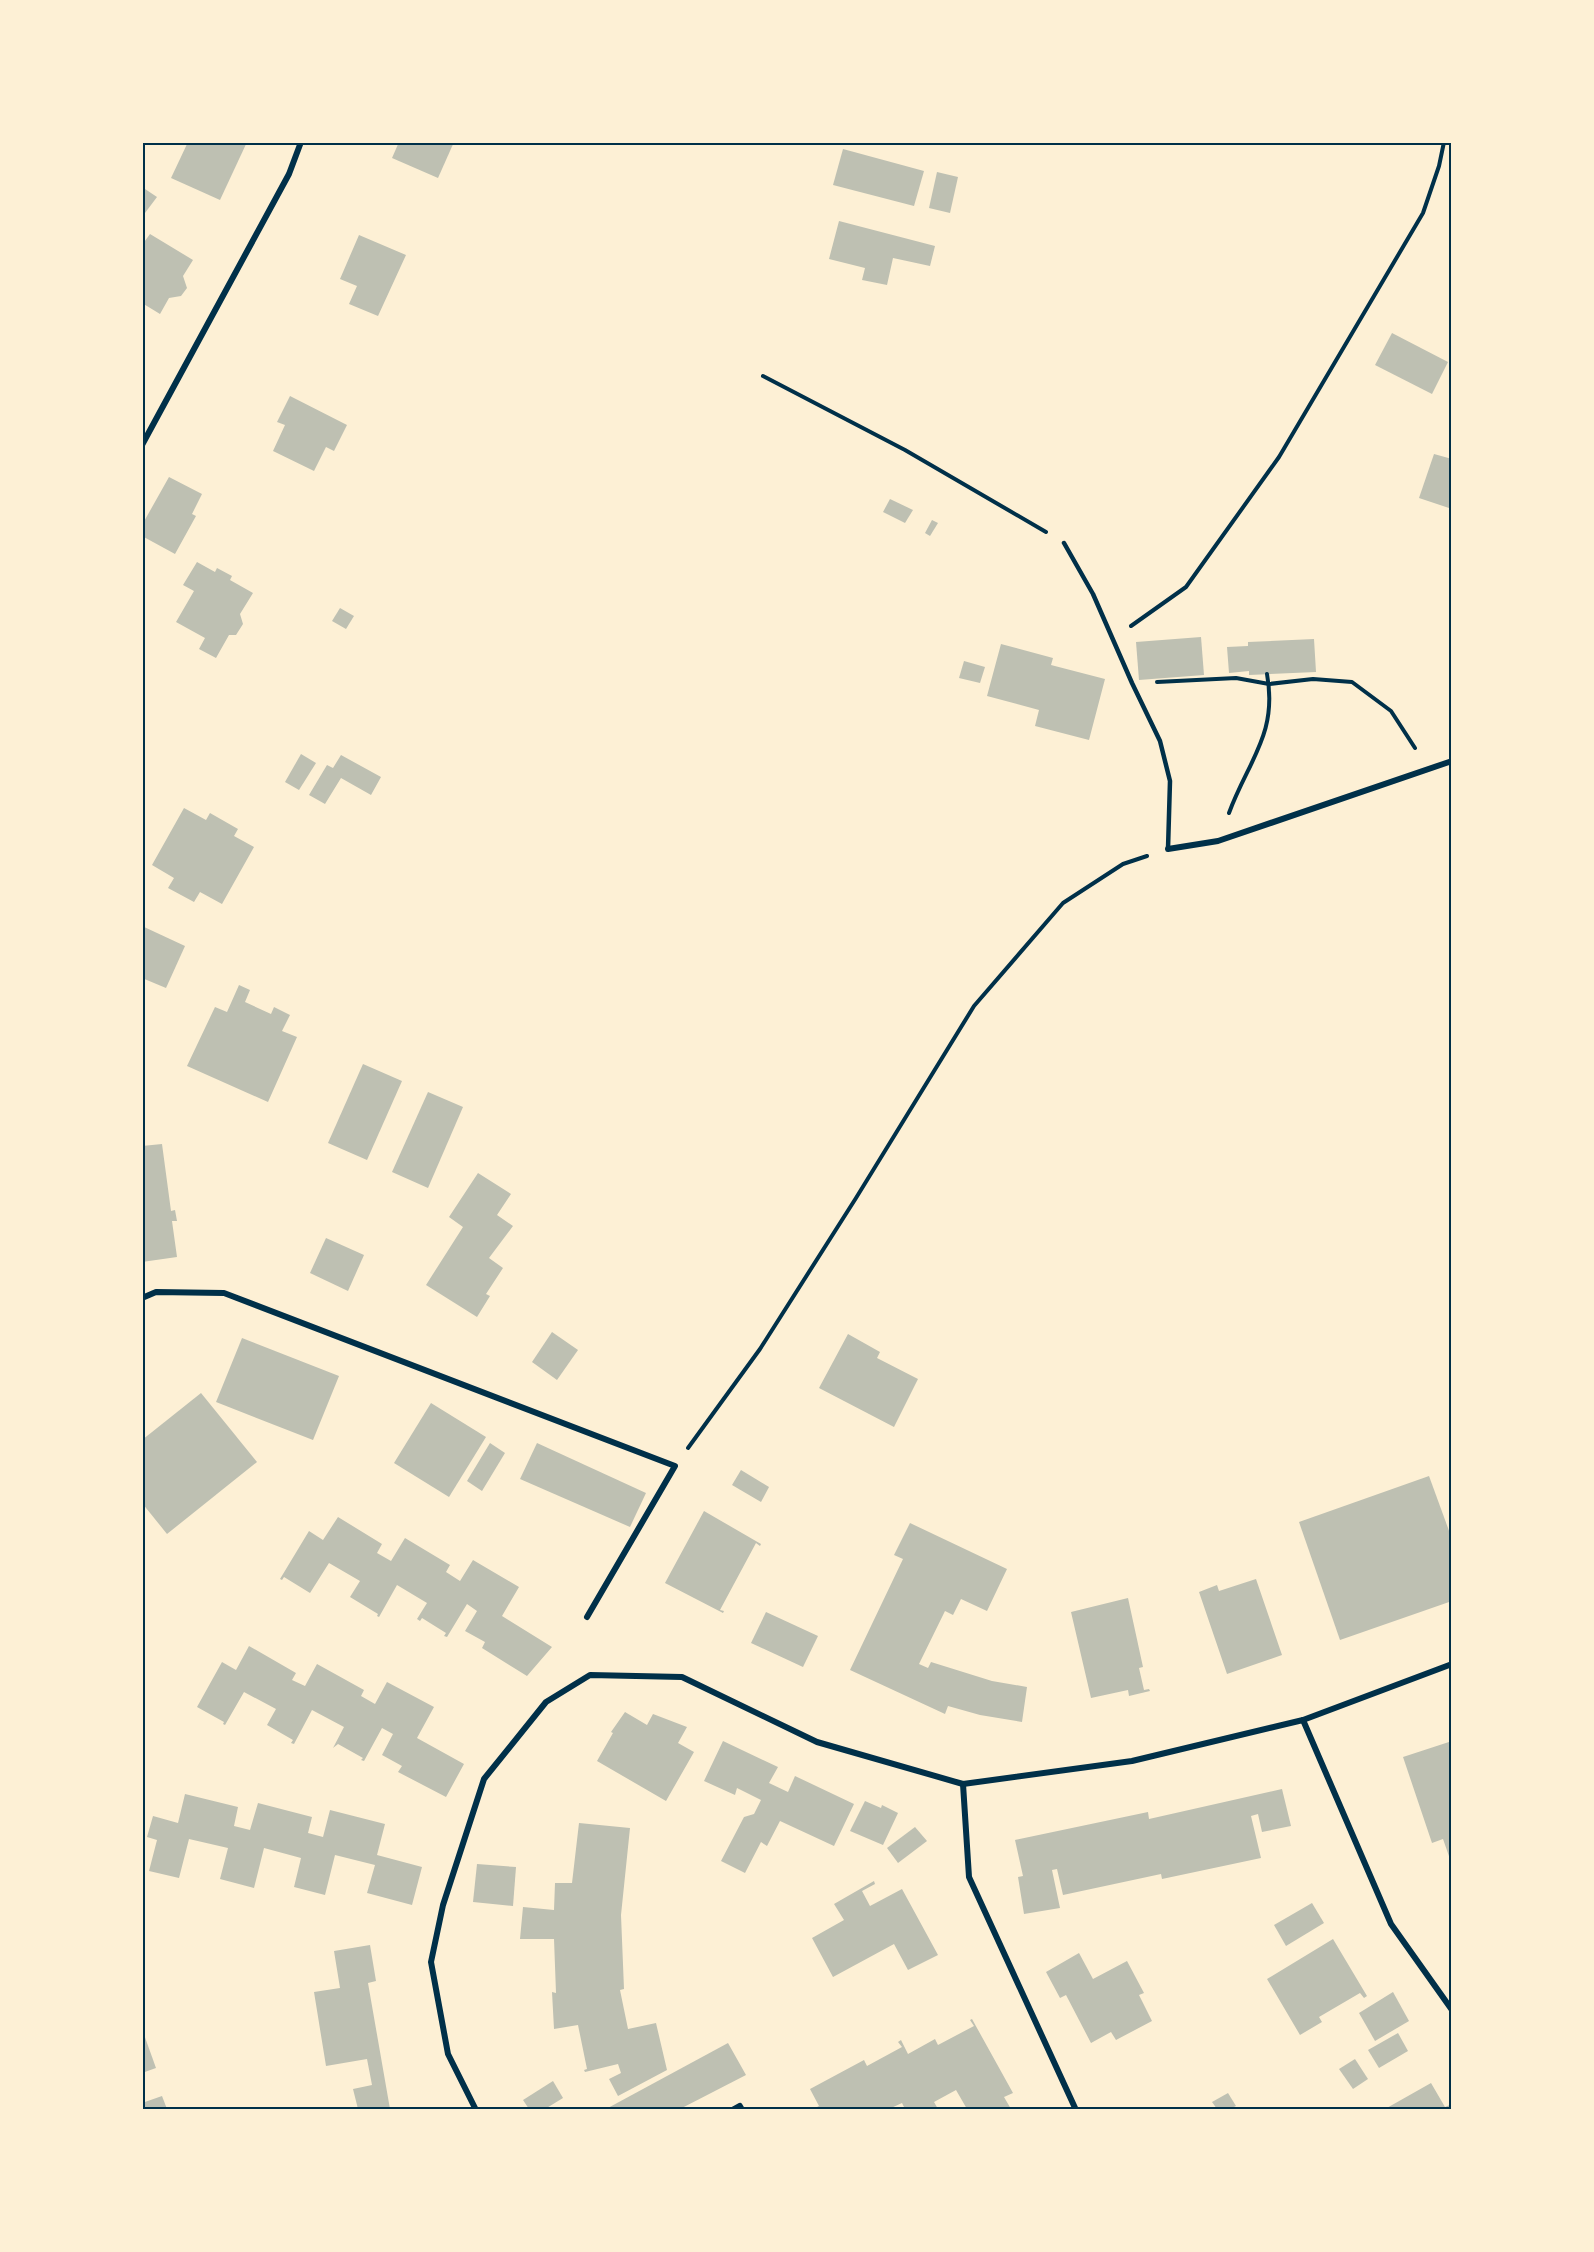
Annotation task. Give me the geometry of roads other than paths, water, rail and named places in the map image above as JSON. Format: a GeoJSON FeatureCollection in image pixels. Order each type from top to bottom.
{"type":"FeatureCollection","features":[{"type":"Feature","properties":{"kind":"street"},"geometry":{"type":"LineString","coordinates":[[142,445],[289,174],[301,142]]}},
{"type":"Feature","properties":{"kind":"street"},"geometry":{"type":"LineString","coordinates":[[1168,849],[1218,841],[1452,761]]}},
{"type":"Feature","properties":{"kind":"street"},"geometry":{"type":"LineString","coordinates":[[142,1298],[156,1292],[224,1293],[675,1466],[587,1617]]}},
{"type":"Feature","properties":{"kind":"street"},"geometry":{"type":"LineString","coordinates":[[476,2109],[448,2054],[431,1962],[443,1905],[484,1779],[546,1702],[590,1675],[682,1677],[817,1742],[963,1784],[1132,1761],[1303,1720],[1452,1664]]}},
{"type":"Feature","properties":{"kind":"street"},"geometry":{"type":"LineString","coordinates":[[1303,1720],[1391,1924],[1452,2010]]}},
{"type":"Feature","properties":{"kind":"street"},"geometry":{"type":"LineString","coordinates":[[963,1784],[969,1877],[1076,2109]]}},
{"type":"Feature","properties":{"kind":"lane"},"geometry":{"type":"LineString","coordinates":[[1064,543],[1093,594],[1160,741],[1170,781],[1168,849]]}},
{"type":"Feature","properties":{"kind":"lane"},"geometry":{"type":"LineString","coordinates":[[730,2109],[740,2104],[743,2109]]}}]}
